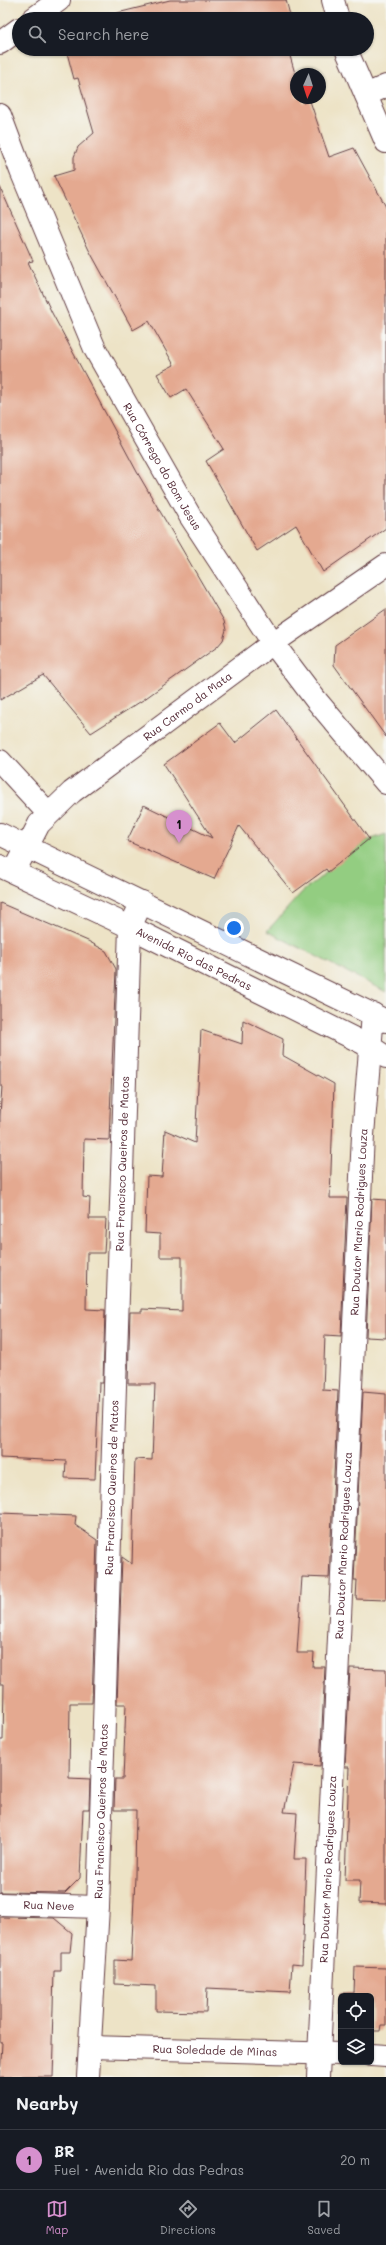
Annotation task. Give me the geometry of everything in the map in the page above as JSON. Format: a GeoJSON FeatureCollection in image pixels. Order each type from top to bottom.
{"type":"FeatureCollection","features":[{"type":"Feature","properties":{"kind":"street"},"geometry":{"type":"LineString","coordinates":[[43,12],[59,0]]}},
{"type":"Feature","properties":{"kind":"street"},"geometry":{"type":"LineString","coordinates":[[333,0],[336,12]]}},
{"type":"Feature","properties":{"kind":"street"},"geometry":{"type":"LineString","coordinates":[[0,43],[12,35]]}},
{"type":"Feature","properties":{"kind":"street"},"geometry":{"type":"LineString","coordinates":[[349,56],[386,142]]}},
{"type":"Feature","properties":{"kind":"street"},"geometry":{"type":"LineString","coordinates":[[366,95],[386,86]]}},
{"type":"Feature","properties":{"kind":"street","name":"Rua Córrego do Bom Jesus"},"geometry":{"type":"LineString","coordinates":[[0,115],[21,171],[95,349],[190,516],[273,643],[316,700],[386,783]]}},
{"type":"Feature","properties":{"kind":"street","name":"Rua Carmo da Mata"},"geometry":{"type":"LineString","coordinates":[[7,869],[26,846],[38,824],[72,792],[273,643],[386,565]]}},
{"type":"Feature","properties":{"kind":"street"},"geometry":{"type":"LineString","coordinates":[[0,761],[48,813]]}},
{"type":"Feature","properties":{"kind":"street"},"geometry":{"type":"LineString","coordinates":[[0,834],[380,1017]]}},
{"type":"Feature","properties":{"kind":"street","name":"Avenida Rio das Pedras"},"geometry":{"type":"LineString","coordinates":[[7,869],[130,926],[378,1052]]}},
{"type":"Feature","properties":{"kind":"street","name":"Rua Francisco Queiros de Matos"},"geometry":{"type":"LineString","coordinates":[[88,2077],[98,1907],[130,926],[142,902]]}},
{"type":"Feature","properties":{"kind":"street","name":"Rua Doutor Mario Rodrigues Louza"},"geometry":{"type":"LineString","coordinates":[[318,2077],[363,1143],[378,1052],[380,1017]]}},
{"type":"Feature","properties":{"kind":"street","name":"Rua Neve"},"geometry":{"type":"LineString","coordinates":[[0,1904],[98,1907]]}},
{"type":"Feature","properties":{"kind":"street","name":"Rua Soledade de Minas"},"geometry":{"type":"LineString","coordinates":[[90,2047],[338,2054]]}},
{"type":"Feature","properties":{"kind":"street"},"geometry":{"type":"LineString","coordinates":[[374,2056],[386,2056]]}},
{"type":"Feature","properties":{"kind":"green space"},"geometry":{"type":"Polygon","coordinates":[[[386,834],[386,992],[267,931],[302,892],[366,841],[386,834]]]}},
{"type":"Feature","properties":{"kind":"building"},"geometry":{"type":"Polygon","coordinates":[[[170,0],[286,0],[289,12],[121,12],[170,0]]]}},
{"type":"Feature","properties":{"kind":"building"},"geometry":{"type":"Polygon","coordinates":[[[68,56],[290,56],[293,68],[290,68],[290,104],[311,104],[329,157],[354,148],[386,207],[386,528],[323,572],[296,525],[257,551],[206,461],[224,449],[186,389],[171,398],[157,374],[174,365],[149,321],[133,330],[89,250],[54,176],[74,170],[74,157],[78,147],[94,133],[78,78],[74,79],[68,56]]]}},
{"type":"Feature","properties":{"kind":"building"},"geometry":{"type":"Polygon","coordinates":[[[0,187],[33,261],[28,262],[52,313],[137,472],[224,621],[226,630],[223,640],[217,647],[143,700],[91,733],[43,675],[0,700],[0,187]]]}},
{"type":"Feature","properties":{"kind":"building"},"geometry":{"type":"Polygon","coordinates":[[[386,609],[386,737],[334,665],[335,645],[386,609]]]}},
{"type":"Feature","properties":{"kind":"building"},"geometry":{"type":"Polygon","coordinates":[[[276,710],[369,839],[328,872],[326,869],[293,893],[239,826],[214,879],[127,841],[144,805],[212,838],[164,764],[220,723],[235,743],[276,710]]]}},
{"type":"Feature","properties":{"kind":"building"},"geometry":{"type":"Polygon","coordinates":[[[0,903],[88,941],[106,951],[116,969],[109,1140],[84,1139],[83,1197],[90,1198],[89,1219],[106,1219],[104,1253],[87,1253],[86,1309],[105,1310],[103,1383],[99,1383],[95,1479],[65,1478],[66,1461],[0,1458],[0,1116],[2,1086],[0,1086],[0,903]]]}},
{"type":"Feature","properties":{"kind":"building"},"geometry":{"type":"Polygon","coordinates":[[[243,1020],[283,1039],[282,1055],[334,1084],[330,1198],[347,1198],[341,1336],[325,1335],[323,1390],[338,1391],[329,1578],[302,1577],[297,1653],[314,1653],[313,1667],[325,1667],[320,1766],[294,1764],[284,1812],[297,1813],[294,1859],[306,1859],[302,1965],[292,1964],[290,1992],[207,1988],[206,2012],[156,2011],[156,1986],[115,1984],[115,1960],[131,1961],[135,1877],[136,1810],[114,1810],[115,1779],[123,1779],[126,1704],[117,1704],[122,1557],[132,1564],[135,1459],[152,1460],[155,1384],[128,1384],[130,1312],[142,1312],[142,1309],[182,1311],[182,1257],[160,1257],[160,1234],[145,1233],[147,1176],[162,1177],[165,1130],[195,1143],[201,1030],[242,1044],[243,1020]]]}},
{"type":"Feature","properties":{"kind":"building"},"geometry":{"type":"Polygon","coordinates":[[[372,1199],[386,1200],[386,1338],[366,1337],[372,1199]]]}},
{"type":"Feature","properties":{"kind":"building"},"geometry":{"type":"Polygon","coordinates":[[[363,1392],[386,1394],[386,1600],[356,1599],[357,1580],[354,1580],[363,1392]]]}},
{"type":"Feature","properties":{"kind":"building"},"geometry":{"type":"Polygon","coordinates":[[[0,1513],[76,1516],[75,1525],[97,1540],[92,1703],[70,1703],[69,1778],[90,1779],[89,1809],[83,1809],[80,1878],[65,1893],[0,1892],[0,1740],[3,1740],[4,1684],[0,1684],[0,1513]]]}},
{"type":"Feature","properties":{"kind":"building"},"geometry":{"type":"Polygon","coordinates":[[[350,1668],[386,1669],[386,1904],[359,1903],[360,1880],[345,1880],[349,1767],[345,1767],[350,1668]]]}},
{"type":"Feature","properties":{"kind":"building"},"geometry":{"type":"Polygon","coordinates":[[[0,1917],[54,1918],[72,1933],[70,1952],[61,1952],[61,1971],[54,1971],[52,2045],[54,2045],[53,2077],[0,2077],[2,2043],[0,2043],[0,1917]]]}},
{"type":"Feature","properties":{"kind":"building"},"geometry":{"type":"Polygon","coordinates":[[[355,1967],[386,1968],[386,2025],[381,2025],[380,2031],[374,2031],[374,1993],[354,1993],[355,1967]]]}},
{"type":"Feature","properties":{"kind":"place","name":"BR"},"geometry":{"type":"Point","coordinates":[179,843]}}]}
